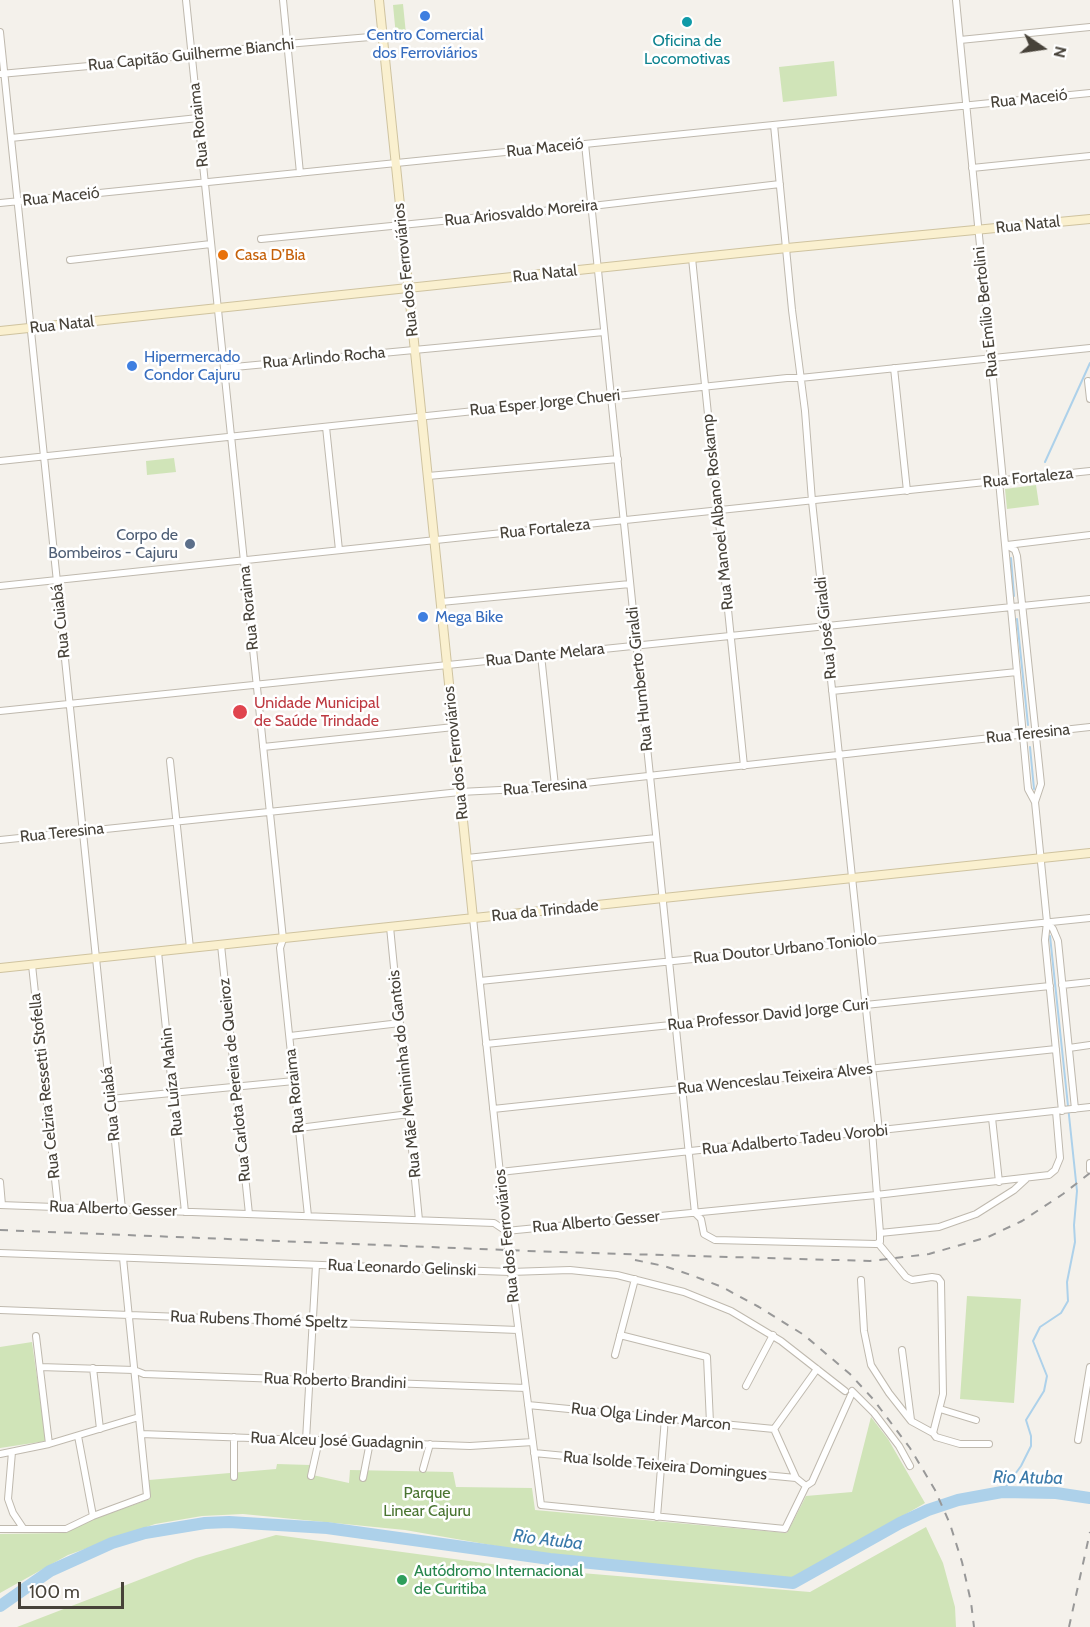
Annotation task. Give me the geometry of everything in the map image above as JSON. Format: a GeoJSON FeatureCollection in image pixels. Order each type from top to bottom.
{"type":"FeatureCollection","features":[{"type":"Feature","properties":{"kind":"street","name":"Rua Roraima"},"geometry":{"type":"LineString","coordinates":[[186,0],[283,939],[280,948],[308,1216]]}},
{"type":"Feature","properties":{"kind":"street"},"geometry":{"type":"LineString","coordinates":[[283,0],[300,173]]}},
{"type":"Feature","properties":{"kind":"street","name":"Rua dos Ferroviários"},"geometry":{"type":"LineString","coordinates":[[379,0],[510,1272],[541,1506],[657,1517]]}},
{"type":"Feature","properties":{"kind":"street","name":"Rua Emílio Bertolini"},"geometry":{"type":"LineString","coordinates":[[956,0],[991,358],[1006,545],[1005,557],[1028,789],[1035,802],[1047,922],[1045,940],[1056,1049],[1060,1158],[1055,1170],[1049,1174]]}},
{"type":"Feature","properties":{"kind":"street"},"geometry":{"type":"LineString","coordinates":[[960,40],[1090,27]]}},
{"type":"Feature","properties":{"kind":"street","name":"Rua Cuiabá"},"geometry":{"type":"LineString","coordinates":[[0,32],[2,74],[18,201],[122,1209]]}},
{"type":"Feature","properties":{"kind":"street","name":"Rua Capitão Guilherme Bianchi"},"geometry":{"type":"LineString","coordinates":[[2,74],[382,36]]}},
{"type":"Feature","properties":{"kind":"street","name":"Rua Maceió"},"geometry":{"type":"LineString","coordinates":[[0,203],[1090,93]]}},
{"type":"Feature","properties":{"kind":"street"},"geometry":{"type":"LineString","coordinates":[[11,138],[198,118]]}},
{"type":"Feature","properties":{"kind":"street","name":"Rua José Giraldi"},"geometry":{"type":"LineString","coordinates":[[774,125],[872,1069],[876,1195],[881,1239],[878,1243]]}},
{"type":"Feature","properties":{"kind":"street","name":"Rua Humberto Giraldi"},"geometry":{"type":"LineString","coordinates":[[585,144],[695,1213]]}},
{"type":"Feature","properties":{"kind":"street"},"geometry":{"type":"LineString","coordinates":[[972,168],[1090,156]]}},
{"type":"Feature","properties":{"kind":"street","name":"Rua Ariosvaldo Moreira"},"geometry":{"type":"LineString","coordinates":[[261,238],[592,206],[780,184]]}},
{"type":"Feature","properties":{"kind":"street","name":"Rua Natal"},"geometry":{"type":"LineString","coordinates":[[0,331],[787,248],[1090,219]]}},
{"type":"Feature","properties":{"kind":"street"},"geometry":{"type":"LineString","coordinates":[[70,260],[211,244]]}},
{"type":"Feature","properties":{"kind":"street","name":"Rua Manoel Albano Roskamp"},"geometry":{"type":"LineString","coordinates":[[692,258],[744,766]]}},
{"type":"Feature","properties":{"kind":"street","name":"Rua Arlindo Rocha"},"geometry":{"type":"LineString","coordinates":[[224,368],[604,332]]}},
{"type":"Feature","properties":{"kind":"street","name":"Rua Esper Jorge Chueri"},"geometry":{"type":"LineString","coordinates":[[0,461],[705,386],[1090,348]]}},
{"type":"Feature","properties":{"kind":"street"},"geometry":{"type":"LineString","coordinates":[[894,369],[907,491]]}},
{"type":"Feature","properties":{"kind":"street"},"geometry":{"type":"LineString","coordinates":[[1088,381],[1090,399]]}},
{"type":"Feature","properties":{"kind":"street"},"geometry":{"type":"LineString","coordinates":[[326,427],[339,550]]}},
{"type":"Feature","properties":{"kind":"street"},"geometry":{"type":"LineString","coordinates":[[428,476],[618,459]]}},
{"type":"Feature","properties":{"kind":"street","name":"Rua Fortaleza"},"geometry":{"type":"LineString","coordinates":[[0,586],[1090,471]]}},
{"type":"Feature","properties":{"kind":"street"},"geometry":{"type":"LineString","coordinates":[[1006,545],[1090,535]]}},
{"type":"Feature","properties":{"kind":"street","name":"Rua Emílio Bertolini"},"geometry":{"type":"LineString","coordinates":[[1006,545],[1016,552],[1041,784],[1035,802]]}},
{"type":"Feature","properties":{"kind":"street"},"geometry":{"type":"LineString","coordinates":[[441,602],[630,584]]}},
{"type":"Feature","properties":{"kind":"street","name":"Rua Dante Melara"},"geometry":{"type":"LineString","coordinates":[[0,711],[1090,599]]}},
{"type":"Feature","properties":{"kind":"street"},"geometry":{"type":"LineString","coordinates":[[541,656],[555,786]]}},
{"type":"Feature","properties":{"kind":"street"},"geometry":{"type":"LineString","coordinates":[[832,691],[1017,672]]}},
{"type":"Feature","properties":{"kind":"street"},"geometry":{"type":"LineString","coordinates":[[263,747],[454,727]]}},
{"type":"Feature","properties":{"kind":"street","name":"Rua Teresina"},"geometry":{"type":"LineString","coordinates":[[0,840],[460,792],[509,791],[1090,728]]}},
{"type":"Feature","properties":{"kind":"street"},"geometry":{"type":"LineString","coordinates":[[170,761],[190,948]]}},
{"type":"Feature","properties":{"kind":"street"},"geometry":{"type":"LineString","coordinates":[[467,858],[656,838]]}},
{"type":"Feature","properties":{"kind":"street","name":"Rua da Trindade"},"geometry":{"type":"LineString","coordinates":[[0,969],[1090,854]]}},
{"type":"Feature","properties":{"kind":"street","name":"Rua Doutor Urbano Toniolo"},"geometry":{"type":"LineString","coordinates":[[480,981],[1090,918]]}},
{"type":"Feature","properties":{"kind":"street","name":"Rua Emílio Bertolini"},"geometry":{"type":"LineString","coordinates":[[1047,922],[1056,934],[1075,1109]]}},
{"type":"Feature","properties":{"kind":"street","name":"Rua Mãe Menininha do Gantois"},"geometry":{"type":"LineString","coordinates":[[390,927],[419,1220]]}},
{"type":"Feature","properties":{"kind":"street","name":"Rua Carlota Pereira de Queiroz"},"geometry":{"type":"LineString","coordinates":[[221,945],[249,1214]]}},
{"type":"Feature","properties":{"kind":"street","name":"Rua Luíza Mahin"},"geometry":{"type":"LineString","coordinates":[[158,952],[185,1212]]}},
{"type":"Feature","properties":{"kind":"street","name":"Rua Celzira Ressetti Stofella"},"geometry":{"type":"LineString","coordinates":[[32,965],[58,1207]]}},
{"type":"Feature","properties":{"kind":"street"},"geometry":{"type":"LineString","coordinates":[[1062,985],[1090,982]]}},
{"type":"Feature","properties":{"kind":"street","name":"Rua Professor David Jorge Curi"},"geometry":{"type":"LineString","coordinates":[[486,1044],[1050,986]]}},
{"type":"Feature","properties":{"kind":"street"},"geometry":{"type":"LineString","coordinates":[[290,1036],[400,1023]]}},
{"type":"Feature","properties":{"kind":"street"},"geometry":{"type":"LineString","coordinates":[[1069,1048],[1090,1045]]}},
{"type":"Feature","properties":{"kind":"street","name":"Rua Wenceslau Teixeira Alves"},"geometry":{"type":"LineString","coordinates":[[493,1109],[1056,1049]]}},
{"type":"Feature","properties":{"kind":"street"},"geometry":{"type":"LineString","coordinates":[[110,1100],[294,1081]]}},
{"type":"Feature","properties":{"kind":"street","name":"Rua Adalberto Tadeu Vorobi"},"geometry":{"type":"LineString","coordinates":[[500,1172],[1090,1107]]}},
{"type":"Feature","properties":{"kind":"street"},"geometry":{"type":"LineString","coordinates":[[299,1128],[409,1114]]}},
{"type":"Feature","properties":{"kind":"street"},"geometry":{"type":"LineString","coordinates":[[992,1118],[999,1182]]}},
{"type":"Feature","properties":{"kind":"street"},"geometry":{"type":"LineString","coordinates":[[1090,1163],[1090,1170]]}},
{"type":"Feature","properties":{"kind":"street","name":"Rua Alberto Gesser"},"geometry":{"type":"LineString","coordinates":[[1,1205],[494,1223],[506,1231],[876,1195],[1026,1179],[1049,1174]]}},
{"type":"Feature","properties":{"kind":"street"},"geometry":{"type":"LineString","coordinates":[[880,1233],[930,1228],[957,1222],[997,1202],[1026,1179]]}},
{"type":"Feature","properties":{"kind":"street"},"geometry":{"type":"LineString","coordinates":[[0,1182],[1,1205]]}},
{"type":"Feature","properties":{"kind":"street"},"geometry":{"type":"LineString","coordinates":[[695,1213],[701,1219],[704,1234],[715,1240],[878,1243],[906,1277],[912,1280],[938,1278],[941,1282],[943,1394],[933,1432]]}},
{"type":"Feature","properties":{"kind":"street","name":"Rua Leonardo Gelinski"},"geometry":{"type":"LineString","coordinates":[[0,1253],[510,1272],[579,1270],[635,1279],[714,1303],[773,1335],[874,1413],[899,1446],[910,1466]]}},
{"type":"Feature","properties":{"kind":"street"},"geometry":{"type":"LineString","coordinates":[[0,1529],[62,1530],[93,1515],[147,1496],[123,1258]]}},
{"type":"Feature","properties":{"kind":"street"},"geometry":{"type":"LineString","coordinates":[[306,1440],[316,1265]]}},
{"type":"Feature","properties":{"kind":"street"},"geometry":{"type":"LineString","coordinates":[[615,1356],[635,1279]]}},
{"type":"Feature","properties":{"kind":"street"},"geometry":{"type":"LineString","coordinates":[[861,1280],[864,1331],[872,1365],[889,1394],[911,1421],[933,1432],[936,1437],[960,1444],[989,1444]]}},
{"type":"Feature","properties":{"kind":"street","name":"Rua Rubens Thomé Speltz"},"geometry":{"type":"LineString","coordinates":[[0,1310],[518,1330]]}},
{"type":"Feature","properties":{"kind":"street"},"geometry":{"type":"LineString","coordinates":[[620,1335],[707,1356],[710,1423]]}},
{"type":"Feature","properties":{"kind":"street"},"geometry":{"type":"LineString","coordinates":[[746,1386],[773,1335]]}},
{"type":"Feature","properties":{"kind":"street"},"geometry":{"type":"LineString","coordinates":[[36,1336],[49,1444]]}},
{"type":"Feature","properties":{"kind":"street"},"geometry":{"type":"LineString","coordinates":[[902,1350],[911,1421]]}},
{"type":"Feature","properties":{"kind":"street","name":"Rua Roberto Brandini"},"geometry":{"type":"LineString","coordinates":[[39,1367],[134,1370],[144,1374],[525,1388]]}},
{"type":"Feature","properties":{"kind":"street"},"geometry":{"type":"LineString","coordinates":[[1078,1440],[1090,1367]]}},
{"type":"Feature","properties":{"kind":"street"},"geometry":{"type":"LineString","coordinates":[[93,1368],[99,1429]]}},
{"type":"Feature","properties":{"kind":"street"},"geometry":{"type":"LineString","coordinates":[[806,1486],[796,1478],[774,1429],[817,1369]]}},
{"type":"Feature","properties":{"kind":"street"},"geometry":{"type":"LineString","coordinates":[[135,1384],[144,1374]]}},
{"type":"Feature","properties":{"kind":"street"},"geometry":{"type":"LineString","coordinates":[[665,1418],[657,1517],[785,1529],[806,1486],[812,1482],[849,1392]]}},
{"type":"Feature","properties":{"kind":"street","name":"Rua Olga Linder Marcon"},"geometry":{"type":"LineString","coordinates":[[528,1405],[774,1429]]}},
{"type":"Feature","properties":{"kind":"street"},"geometry":{"type":"LineString","coordinates":[[940,1409],[976,1420]]}},
{"type":"Feature","properties":{"kind":"street"},"geometry":{"type":"LineString","coordinates":[[0,1454],[49,1444],[139,1417]]}},
{"type":"Feature","properties":{"kind":"street","name":"Rua Alceu José Guadagnin"},"geometry":{"type":"LineString","coordinates":[[141,1434],[477,1446],[532,1442]]}},
{"type":"Feature","properties":{"kind":"street"},"geometry":{"type":"LineString","coordinates":[[78,1436],[93,1515]]}},
{"type":"Feature","properties":{"kind":"street"},"geometry":{"type":"LineString","coordinates":[[234,1437],[234,1477]]}},
{"type":"Feature","properties":{"kind":"street"},"geometry":{"type":"LineString","coordinates":[[311,1476],[319,1440]]}},
{"type":"Feature","properties":{"kind":"street"},"geometry":{"type":"LineString","coordinates":[[363,1478],[370,1442]]}},
{"type":"Feature","properties":{"kind":"street"},"geometry":{"type":"LineString","coordinates":[[423,1469],[430,1444]]}},
{"type":"Feature","properties":{"kind":"street"},"geometry":{"type":"LineString","coordinates":[[12,1452],[8,1499],[13,1514],[23,1528]]}},
{"type":"Feature","properties":{"kind":"street","name":"Rua Isolde Teixeira Domingues"},"geometry":{"type":"LineString","coordinates":[[534,1453],[796,1478]]}},
{"type":"Feature","properties":{"kind":"green space"},"geometry":{"type":"Polygon","coordinates":[[[403,4],[406,34],[396,36],[393,5],[403,4]]]}},
{"type":"Feature","properties":{"kind":"green space"},"geometry":{"type":"Polygon","coordinates":[[[834,61],[837,96],[783,102],[779,67],[834,61]]]}},
{"type":"Feature","properties":{"kind":"green space"},"geometry":{"type":"Polygon","coordinates":[[[174,458],[176,472],[147,475],[146,461],[174,458]]]}},
{"type":"Feature","properties":{"kind":"green space"},"geometry":{"type":"Polygon","coordinates":[[[1036,485],[1039,505],[1007,509],[1005,489],[1036,485]]]}},
{"type":"Feature","properties":{"kind":"green space"},"geometry":{"type":"Polygon","coordinates":[[[967,1296],[1021,1299],[1014,1403],[960,1399],[967,1296]]]}},
{"type":"Feature","properties":{"kind":"green space"},"geometry":{"type":"Polygon","coordinates":[[[32,1342],[46,1441],[0,1448],[0,1347],[32,1342]]]}},
{"type":"Feature","properties":{"kind":"green space","name":"Parque Linear Cajuru"},"geometry":{"type":"Polygon","coordinates":[[[871,1417],[888,1439],[925,1503],[796,1578],[542,1554],[405,1530],[243,1514],[202,1516],[155,1524],[68,1555],[0,1593],[0,1534],[65,1533],[94,1519],[150,1499],[149,1480],[276,1469],[277,1464],[310,1465],[308,1474],[349,1483],[350,1470],[453,1472],[456,1487],[532,1488],[535,1510],[787,1533],[806,1496],[852,1492],[871,1417]]]}},
{"type":"Feature","properties":{"kind":"green space","name":"Autódromo Internacional de Curitiba"},"geometry":{"type":"Polygon","coordinates":[[[926,1527],[943,1563],[955,1607],[956,1627],[17,1627],[196,1558],[276,1535],[521,1568],[810,1592],[926,1527]]]}},
{"type":"Feature","properties":{"kind":"waterway"},"geometry":{"type":"LineString","coordinates":[[1045,462],[1090,363]]}},
{"type":"Feature","properties":{"kind":"waterway"},"geometry":{"type":"LineString","coordinates":[[1011,558],[1014,596]]}},
{"type":"Feature","properties":{"kind":"waterway"},"geometry":{"type":"LineString","coordinates":[[1017,619],[1028,725]]}},
{"type":"Feature","properties":{"kind":"waterway"},"geometry":{"type":"LineString","coordinates":[[1030,747],[1034,789]]}},
{"type":"Feature","properties":{"kind":"waterway"},"geometry":{"type":"LineString","coordinates":[[1002,1492],[1021,1466],[1031,1446],[1031,1436],[1026,1420],[1044,1391],[1047,1376],[1033,1341],[1040,1327],[1061,1313],[1068,1301],[1067,1282],[1075,1242],[1077,1191],[1050,936]]}},
{"type":"Feature","properties":{"kind":"waterway","name":"Rio Atuba"},"geometry":{"type":"LineString","coordinates":[[0,1606],[50,1571],[112,1543],[145,1533],[205,1523],[229,1522],[327,1528],[550,1559],[793,1583],[900,1523],[958,1500],[1002,1492],[1056,1493],[1090,1498]]}},
{"type":"Feature","properties":{"kind":"railway"},"geometry":{"type":"LineString","coordinates":[[0,1230],[556,1252],[870,1261],[929,1254],[988,1237],[1022,1221],[1090,1173]]}},
{"type":"Feature","properties":{"kind":"railway"},"geometry":{"type":"LineString","coordinates":[[635,1260],[664,1266],[722,1287],[804,1335],[850,1374],[873,1399],[910,1448],[935,1490],[950,1524],[962,1562],[974,1627]]}},
{"type":"Feature","properties":{"kind":"railway"},"geometry":{"type":"LineString","coordinates":[[1069,1627],[1090,1532]]}},
{"type":"Feature","properties":{"kind":"place","name":"Centro Comercial dos Ferroviários"},"geometry":{"type":"Point","coordinates":[425,16]}},
{"type":"Feature","properties":{"kind":"place","name":"Oficina de Locomotivas"},"geometry":{"type":"Point","coordinates":[687,22]}},
{"type":"Feature","properties":{"kind":"place","name":"Casa D’Bia"},"geometry":{"type":"Point","coordinates":[223,255]}},
{"type":"Feature","properties":{"kind":"place","name":"Hipermercado Condor Cajuru"},"geometry":{"type":"Point","coordinates":[132,366]}},
{"type":"Feature","properties":{"kind":"place","name":"Corpo de Bombeiros - Cajuru"},"geometry":{"type":"Point","coordinates":[190,544]}},
{"type":"Feature","properties":{"kind":"place","name":"Mega Bike"},"geometry":{"type":"Point","coordinates":[423,617]}},
{"type":"Feature","properties":{"kind":"place","name":"Unidade Municipal de Saúde Trindade"},"geometry":{"type":"Point","coordinates":[240,712]}},
{"type":"Feature","properties":{"kind":"place","name":"Autódromo Internacional de Curitiba"},"geometry":{"type":"Point","coordinates":[402,1580]}}]}
